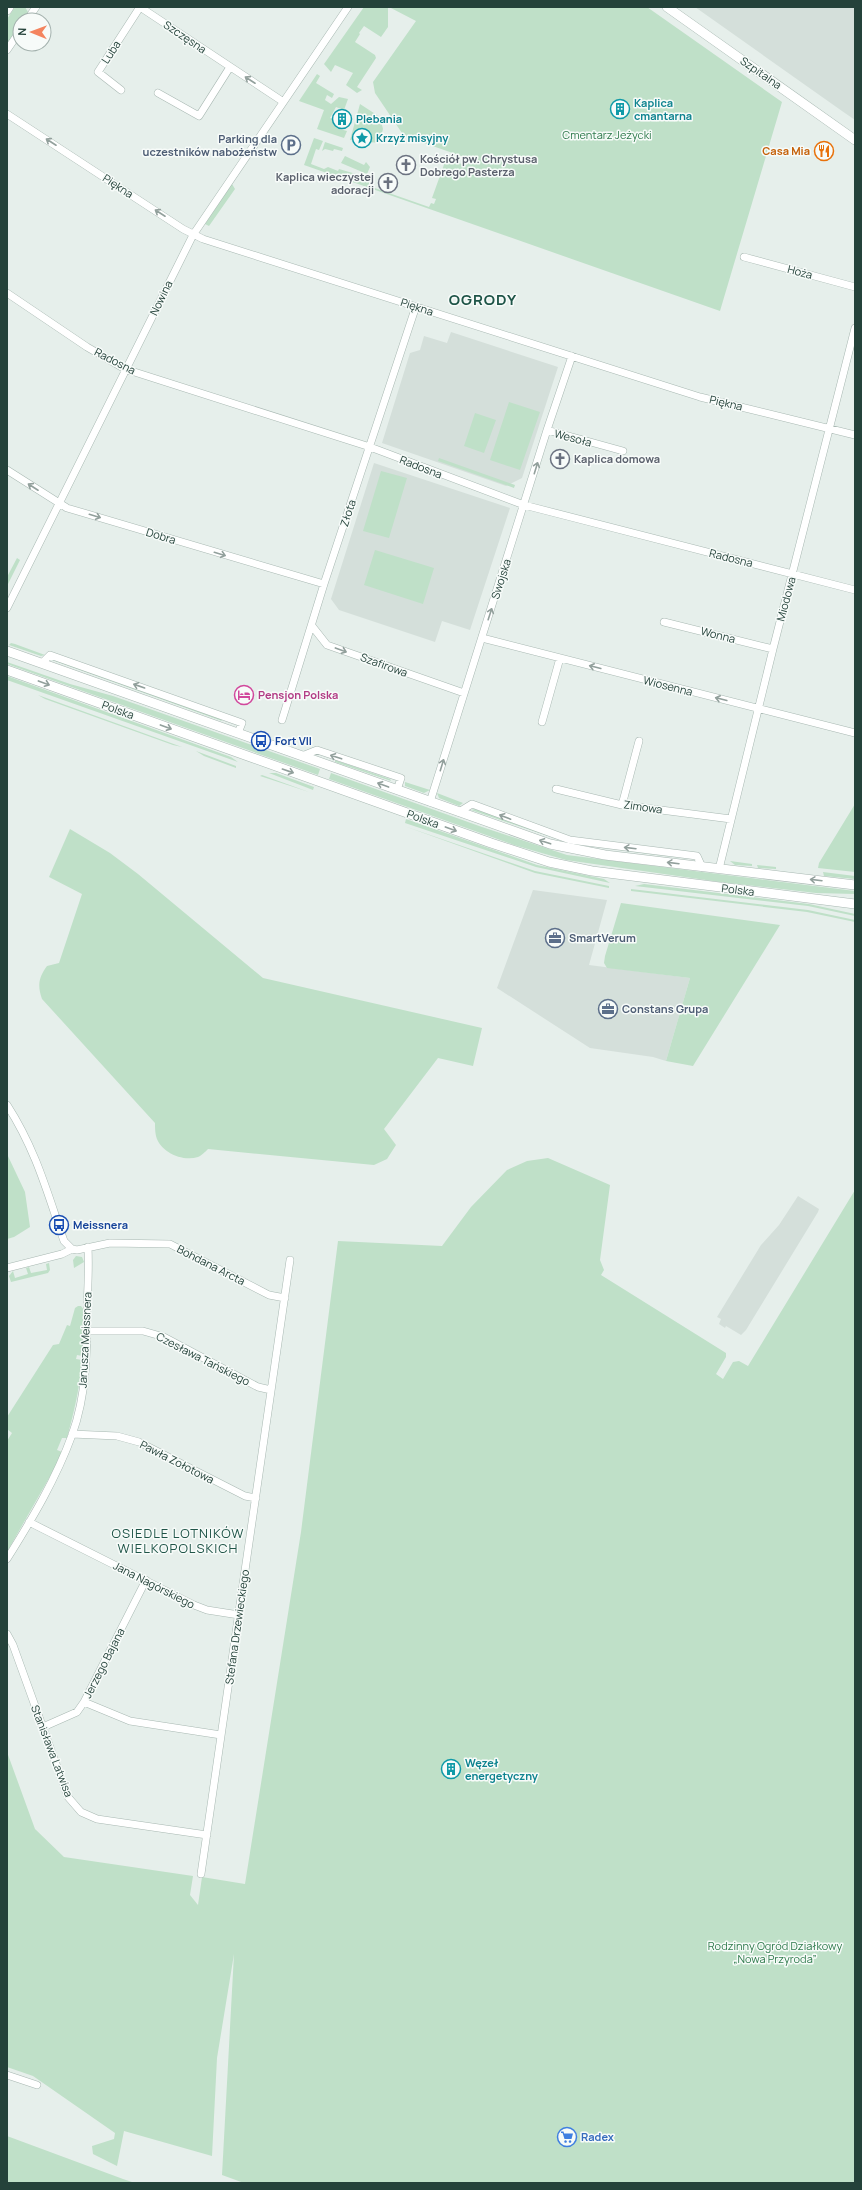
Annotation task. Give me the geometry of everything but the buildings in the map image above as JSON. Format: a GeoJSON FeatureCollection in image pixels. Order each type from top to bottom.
{"type":"FeatureCollection","features":[{"type":"Feature","properties":{"kind":"street","name":"Szczęsna"},"geometry":{"type":"LineString","coordinates":[[140,7],[282,101]]}},
{"type":"Feature","properties":{"kind":"street","name":"Luba"},"geometry":{"type":"LineString","coordinates":[[121,90],[98,72],[140,7]]}},
{"type":"Feature","properties":{"kind":"street","name":"Nowina"},"geometry":{"type":"LineString","coordinates":[[7,608],[193,234],[282,101],[348,7]]}},
{"type":"Feature","properties":{"kind":"street","name":"Szpitalna"},"geometry":{"type":"LineString","coordinates":[[667,7],[855,140]]}},
{"type":"Feature","properties":{"kind":"street"},"geometry":{"type":"LineString","coordinates":[[158,93],[199,116],[230,67]]}},
{"type":"Feature","properties":{"kind":"street","name":"Piękna"},"geometry":{"type":"LineString","coordinates":[[7,114],[193,234],[700,397],[855,435]]}},
{"type":"Feature","properties":{"kind":"street","name":"Hoża"},"geometry":{"type":"LineString","coordinates":[[744,257],[855,287]]}},
{"type":"Feature","properties":{"kind":"street","name":"Radosna"},"geometry":{"type":"LineString","coordinates":[[7,294],[86,346],[125,369],[370,447],[524,505],[855,590]]}},
{"type":"Feature","properties":{"kind":"street","name":"Złota"},"geometry":{"type":"LineString","coordinates":[[282,720],[324,584],[416,306]]}},
{"type":"Feature","properties":{"kind":"street","name":"Miodowa"},"geometry":{"type":"LineString","coordinates":[[719,869],[773,649],[855,328]]}},
{"type":"Feature","properties":{"kind":"street","name":"Swojska"},"geometry":{"type":"LineString","coordinates":[[430,802],[547,430],[572,356]]}},
{"type":"Feature","properties":{"kind":"street","name":"Wesoła"},"geometry":{"type":"LineString","coordinates":[[547,430],[623,451]]}},
{"type":"Feature","properties":{"kind":"street","name":"Dobra"},"geometry":{"type":"LineString","coordinates":[[7,470],[59,503],[74,510],[324,584]]}},
{"type":"Feature","properties":{"kind":"street","name":"Wonna"},"geometry":{"type":"LineString","coordinates":[[664,622],[773,649]]}},
{"type":"Feature","properties":{"kind":"street","name":"Szafirowa"},"geometry":{"type":"LineString","coordinates":[[312,626],[327,645],[464,694]]}},
{"type":"Feature","properties":{"kind":"street","name":"Wiosenna"},"geometry":{"type":"LineString","coordinates":[[482,638],[855,733]]}},
{"type":"Feature","properties":{"kind":"street","name":"Polska"},"geometry":{"type":"LineString","coordinates":[[7,651],[430,802],[564,848],[702,867],[855,885]]}},
{"type":"Feature","properties":{"kind":"street"},"geometry":{"type":"LineString","coordinates":[[42,663],[50,655],[242,723],[238,734]]}},
{"type":"Feature","properties":{"kind":"street"},"geometry":{"type":"LineString","coordinates":[[542,722],[560,658]]}},
{"type":"Feature","properties":{"kind":"street","name":"Polska"},"geometry":{"type":"LineString","coordinates":[[7,670],[491,843],[549,862],[623,875],[855,904]]}},
{"type":"Feature","properties":{"kind":"street"},"geometry":{"type":"LineString","coordinates":[[622,805],[639,741]]}},
{"type":"Feature","properties":{"kind":"street","name":"Zimowa"},"geometry":{"type":"LineString","coordinates":[[556,789],[622,805],[731,819]]}},
{"type":"Feature","properties":{"kind":"street"},"geometry":{"type":"LineString","coordinates":[[7,1105],[28,1140],[37,1159],[64,1241],[72,1249]]}},
{"type":"Feature","properties":{"kind":"street","name":"Bohdana Arcta"},"geometry":{"type":"LineString","coordinates":[[7,1268],[62,1254],[72,1249],[81,1250],[88,1247],[110,1243],[170,1244],[269,1295],[284,1298]]}},
{"type":"Feature","properties":{"kind":"street","name":"Janusza Meissnera"},"geometry":{"type":"LineString","coordinates":[[7,1558],[59,1468],[72,1434],[84,1389],[87,1331],[88,1247]]}},
{"type":"Feature","properties":{"kind":"street","name":"Stefana Drzewieckiego"},"geometry":{"type":"LineString","coordinates":[[201,1874],[290,1260]]}},
{"type":"Feature","properties":{"kind":"street","name":"Czesława Tańskiego"},"geometry":{"type":"LineString","coordinates":[[87,1331],[143,1331],[164,1337],[258,1387],[272,1390]]}},
{"type":"Feature","properties":{"kind":"street","name":"Pawła Zołotowa"},"geometry":{"type":"LineString","coordinates":[[72,1434],[117,1436],[139,1442],[245,1496],[256,1498]]}},
{"type":"Feature","properties":{"kind":"street","name":"Jana Nagórskiego"},"geometry":{"type":"LineString","coordinates":[[29,1522],[194,1605],[207,1610],[239,1615]]}},
{"type":"Feature","properties":{"kind":"street","name":"Jerzego Bajana"},"geometry":{"type":"LineString","coordinates":[[42,1727],[77,1712],[84,1702],[146,1580]]}},
{"type":"Feature","properties":{"kind":"street","name":"Stanisława Latwisa"},"geometry":{"type":"LineString","coordinates":[[7,1634],[13,1645],[68,1797],[81,1812],[97,1819],[207,1835]]}},
{"type":"Feature","properties":{"kind":"street"},"geometry":{"type":"LineString","coordinates":[[84,1702],[130,1721],[221,1735]]}},
{"type":"Feature","properties":{"kind":"street"},"geometry":{"type":"LineString","coordinates":[[7,2075],[37,2085]]}},
{"type":"Feature","properties":{"kind":"shaded area"},"geometry":{"type":"Polygon","coordinates":[[[695,7],[855,7],[855,120],[842,111],[695,7]]]}},
{"type":"Feature","properties":{"kind":"shaded area"},"geometry":{"type":"Polygon","coordinates":[[[451,332],[558,367],[522,478],[506,486],[382,443],[410,353],[420,350],[424,336],[447,343],[451,332]]]}},
{"type":"Feature","properties":{"kind":"shaded area"},"geometry":{"type":"Polygon","coordinates":[[[374,463],[510,508],[470,630],[442,621],[435,642],[339,610],[331,599],[374,463]]]}},
{"type":"Feature","properties":{"kind":"shaded area"},"geometry":{"type":"Polygon","coordinates":[[[533,890],[607,900],[589,965],[690,978],[666,1061],[653,1057],[590,1048],[497,988],[533,890]]]}},
{"type":"Feature","properties":{"kind":"shaded area"},"geometry":{"type":"Polygon","coordinates":[[[798,1196],[819,1209],[818,1212],[746,1330],[741,1335],[726,1326],[725,1328],[719,1324],[721,1319],[717,1317],[761,1245],[779,1225],[798,1196]]]}},
{"type":"Feature","properties":{"kind":"green space"},"geometry":{"type":"Polygon","coordinates":[[[15,7],[25,7],[28,12],[12,12],[12,37],[7,45],[7,19],[15,7]]]}},
{"type":"Feature","properties":{"kind":"green space"},"geometry":{"type":"Polygon","coordinates":[[[364,7],[388,7],[388,27],[381,37],[364,26],[359,33],[360,34],[355,42],[375,55],[376,58],[357,87],[362,90],[357,93],[346,85],[353,73],[335,65],[331,72],[324,64],[364,7]]]}},
{"type":"Feature","properties":{"kind":"green space","name":"Cmentarz Jeżycki"},"geometry":{"type":"Polygon","coordinates":[[[389,7],[647,7],[782,102],[720,311],[304,165],[314,138],[323,141],[319,150],[316,149],[311,164],[324,169],[328,167],[338,171],[339,169],[356,174],[370,183],[369,186],[429,207],[431,203],[434,204],[436,199],[432,198],[446,159],[465,165],[467,158],[404,136],[375,93],[373,82],[416,21],[389,7]]]}},
{"type":"Feature","properties":{"kind":"green space"},"geometry":{"type":"Polygon","coordinates":[[[317,74],[320,76],[316,83],[334,94],[332,98],[327,95],[325,100],[331,104],[339,97],[348,99],[344,110],[336,107],[330,118],[336,120],[335,123],[341,125],[340,129],[347,131],[344,138],[317,129],[324,110],[299,101],[317,74]]]}},
{"type":"Feature","properties":{"kind":"green space"},"geometry":{"type":"Polygon","coordinates":[[[360,104],[380,117],[383,129],[379,143],[350,140],[360,104]]]}},
{"type":"Feature","properties":{"kind":"green space"},"geometry":{"type":"Polygon","coordinates":[[[325,142],[343,148],[342,151],[325,149],[322,151],[325,142]]]}},
{"type":"Feature","properties":{"kind":"green space"},"geometry":{"type":"Polygon","coordinates":[[[345,156],[364,165],[366,162],[370,167],[367,174],[341,163],[345,156]]]}},
{"type":"Feature","properties":{"kind":"green space"},"geometry":{"type":"Polygon","coordinates":[[[232,184],[235,189],[209,226],[205,224],[232,184]]]}},
{"type":"Feature","properties":{"kind":"green space"},"geometry":{"type":"Polygon","coordinates":[[[509,402],[540,412],[520,470],[490,460],[509,402]]]}},
{"type":"Feature","properties":{"kind":"green space"},"geometry":{"type":"Polygon","coordinates":[[[475,413],[496,420],[484,453],[464,446],[475,413]]]}},
{"type":"Feature","properties":{"kind":"green space"},"geometry":{"type":"Polygon","coordinates":[[[439,458],[515,485],[514,488],[438,461],[439,458]]]}},
{"type":"Feature","properties":{"kind":"green space"},"geometry":{"type":"Polygon","coordinates":[[[381,471],[407,478],[389,538],[363,531],[381,471]]]}},
{"type":"Feature","properties":{"kind":"green space"},"geometry":{"type":"Polygon","coordinates":[[[375,550],[434,568],[423,604],[364,585],[375,550]]]}},
{"type":"Feature","properties":{"kind":"green space"},"geometry":{"type":"Polygon","coordinates":[[[17,558],[20,560],[7,586],[7,577],[17,558]]]}},
{"type":"Feature","properties":{"kind":"green space"},"geometry":{"type":"Polygon","coordinates":[[[11,643],[45,655],[41,656],[9,645],[11,643]]]}},
{"type":"Feature","properties":{"kind":"green space"},"geometry":{"type":"Polygon","coordinates":[[[53,658],[221,719],[222,721],[52,660],[53,658]]]}},
{"type":"Feature","properties":{"kind":"green space"},"geometry":{"type":"Polygon","coordinates":[[[7,662],[70,684],[113,696],[320,769],[318,775],[7,664],[7,662]]]}},
{"type":"Feature","properties":{"kind":"green space"},"geometry":{"type":"Polygon","coordinates":[[[7,676],[231,757],[238,762],[7,680],[7,676]]]}},
{"type":"Feature","properties":{"kind":"green space"},"geometry":{"type":"Polygon","coordinates":[[[38,695],[182,747],[45,699],[38,695]]]}},
{"type":"Feature","properties":{"kind":"green space"},"geometry":{"type":"Polygon","coordinates":[[[196,751],[236,766],[236,768],[204,756],[196,751]]]}},
{"type":"Feature","properties":{"kind":"green space"},"geometry":{"type":"Polygon","coordinates":[[[335,760],[390,779],[391,781],[335,762],[335,760]]]}},
{"type":"Feature","properties":{"kind":"green space"},"geometry":{"type":"Polygon","coordinates":[[[269,773],[276,773],[314,787],[313,790],[269,773]]]}},
{"type":"Feature","properties":{"kind":"green space"},"geometry":{"type":"Polygon","coordinates":[[[331,773],[482,827],[567,855],[855,891],[855,894],[816,893],[720,882],[566,860],[514,845],[329,779],[331,773]]]}},
{"type":"Feature","properties":{"kind":"green space"},"geometry":{"type":"Polygon","coordinates":[[[262,775],[309,792],[312,793],[260,776],[262,775]]]}},
{"type":"Feature","properties":{"kind":"green space"},"geometry":{"type":"Polygon","coordinates":[[[405,782],[430,790],[424,793],[405,786],[405,782]]]}},
{"type":"Feature","properties":{"kind":"green space"},"geometry":{"type":"Polygon","coordinates":[[[437,793],[463,803],[459,806],[439,798],[437,793]]]}},
{"type":"Feature","properties":{"kind":"green space"},"geometry":{"type":"Polygon","coordinates":[[[855,804],[855,872],[818,868],[819,863],[855,804]]]}},
{"type":"Feature","properties":{"kind":"green space"},"geometry":{"type":"Polygon","coordinates":[[[475,809],[569,842],[692,860],[569,843],[471,810],[475,809]]]}},
{"type":"Feature","properties":{"kind":"green space"},"geometry":{"type":"Polygon","coordinates":[[[406,819],[537,865],[604,879],[610,883],[536,867],[405,823],[406,819]]]}},
{"type":"Feature","properties":{"kind":"green space"},"geometry":{"type":"Polygon","coordinates":[[[404,826],[535,871],[609,886],[609,888],[535,873],[404,826]]]}},
{"type":"Feature","properties":{"kind":"green space"},"geometry":{"type":"Polygon","coordinates":[[[70,829],[110,853],[138,874],[263,978],[482,1028],[473,1066],[438,1058],[384,1129],[396,1145],[387,1159],[374,1165],[208,1149],[203,1154],[192,1158],[179,1157],[172,1154],[158,1142],[155,1123],[42,999],[39,985],[42,974],[47,966],[59,963],[82,894],[49,877],[70,829]]]}},
{"type":"Feature","properties":{"kind":"green space"},"geometry":{"type":"Polygon","coordinates":[[[730,861],[752,864],[752,866],[735,865],[730,861]]]}},
{"type":"Feature","properties":{"kind":"green space"},"geometry":{"type":"Polygon","coordinates":[[[757,865],[776,867],[776,869],[758,868],[757,865]]]}},
{"type":"Feature","properties":{"kind":"green space"},"geometry":{"type":"Polygon","coordinates":[[[823,872],[855,876],[855,879],[824,876],[823,872]]]}},
{"type":"Feature","properties":{"kind":"green space"},"geometry":{"type":"Polygon","coordinates":[[[644,884],[809,904],[855,914],[855,916],[808,906],[635,886],[644,884]]]}},
{"type":"Feature","properties":{"kind":"green space"},"geometry":{"type":"Polygon","coordinates":[[[631,889],[808,910],[855,920],[855,922],[807,912],[631,891],[631,889]]]}},
{"type":"Feature","properties":{"kind":"green space"},"geometry":{"type":"Polygon","coordinates":[[[621,903],[780,925],[693,1066],[666,1061],[690,978],[607,968],[604,963],[621,903]]]}},
{"type":"Feature","properties":{"kind":"green space"},"geometry":{"type":"Polygon","coordinates":[[[7,1154],[25,1192],[30,1227],[14,1237],[7,1239],[7,1154]]]}},
{"type":"Feature","properties":{"kind":"green space","name":"Rodzinny Ogród Działkowy „Nowa Przyroda”"},"geometry":{"type":"Polygon","coordinates":[[[548,1158],[610,1185],[600,1260],[604,1270],[601,1275],[726,1353],[726,1357],[716,1374],[723,1379],[733,1362],[739,1361],[748,1366],[855,1190],[855,2183],[244,2183],[222,2175],[234,1954],[217,2058],[212,2156],[124,2131],[117,2166],[93,2154],[92,2146],[114,2139],[115,2133],[33,2076],[7,2067],[7,1752],[35,1829],[64,1857],[193,1876],[190,1895],[198,1905],[202,1877],[245,1884],[301,1532],[338,1241],[442,1246],[471,1207],[507,1170],[527,1161],[548,1158]]]}},
{"type":"Feature","properties":{"kind":"green space"},"geometry":{"type":"Polygon","coordinates":[[[76,1256],[82,1257],[84,1262],[74,1268],[73,1260],[76,1256]]]}},
{"type":"Feature","properties":{"kind":"green space"},"geometry":{"type":"Polygon","coordinates":[[[49,1263],[50,1270],[48,1273],[11,1282],[9,1276],[13,1271],[15,1278],[28,1274],[26,1268],[29,1267],[31,1273],[47,1270],[46,1264],[49,1263]]]}},
{"type":"Feature","properties":{"kind":"green space"},"geometry":{"type":"Polygon","coordinates":[[[81,1306],[84,1310],[82,1356],[77,1355],[76,1359],[82,1360],[80,1380],[67,1438],[62,1438],[57,1450],[62,1452],[53,1471],[7,1552],[7,1441],[12,1433],[7,1429],[7,1417],[53,1345],[59,1344],[67,1325],[70,1326],[75,1308],[81,1306]]]}},
{"type":"Feature","properties":{"kind":"green space"},"geometry":{"type":"Polygon","coordinates":[[[7,2136],[123,2179],[135,2183],[7,2183],[7,2136]]]}},
{"type":"Feature","properties":{"kind":"place","name":"Kaplica cmantarna"},"geometry":{"type":"Point","coordinates":[620,109]}},
{"type":"Feature","properties":{"kind":"place","name":"Plebania"},"geometry":{"type":"Point","coordinates":[342,119]}},
{"type":"Feature","properties":{"kind":"place","name":"Krzyż misyjny"},"geometry":{"type":"Point","coordinates":[362,138]}},
{"type":"Feature","properties":{"kind":"place","name":"Parking dla uczestników nabożeństw"},"geometry":{"type":"Point","coordinates":[291,145]}},
{"type":"Feature","properties":{"kind":"place","name":"Casa Mia"},"geometry":{"type":"Point","coordinates":[824,151]}},
{"type":"Feature","properties":{"kind":"place","name":"Kościół pw. Chrystusa Dobrego Pasterza"},"geometry":{"type":"Point","coordinates":[406,165]}},
{"type":"Feature","properties":{"kind":"place","name":"Kaplica wieczystej adoracji"},"geometry":{"type":"Point","coordinates":[388,183]}},
{"type":"Feature","properties":{"kind":"place","name":"Kaplica domowa"},"geometry":{"type":"Point","coordinates":[560,459]}},
{"type":"Feature","properties":{"kind":"place","name":"Pensjon Polska"},"geometry":{"type":"Point","coordinates":[244,695]}},
{"type":"Feature","properties":{"kind":"place","name":"Fort VII"},"geometry":{"type":"Point","coordinates":[261,741]}},
{"type":"Feature","properties":{"kind":"place","name":"SmartVerum"},"geometry":{"type":"Point","coordinates":[555,938]}},
{"type":"Feature","properties":{"kind":"place","name":"Constans Grupa"},"geometry":{"type":"Point","coordinates":[608,1009]}},
{"type":"Feature","properties":{"kind":"place","name":"Meissnera"},"geometry":{"type":"Point","coordinates":[59,1225]}},
{"type":"Feature","properties":{"kind":"place","name":"Węzeł energetyczny"},"geometry":{"type":"Point","coordinates":[451,1769]}},
{"type":"Feature","properties":{"kind":"place","name":"Radex"},"geometry":{"type":"Point","coordinates":[567,2137]}},
{"type":"Feature","properties":{"kind":"district","name":"OGRODY"},"geometry":{"type":"Point","coordinates":[483,300]}},
{"type":"Feature","properties":{"kind":"district","name":"OSIEDLE LOTNIKÓW WIELKOPOLSKICH"},"geometry":{"type":"Point","coordinates":[178,1540]}}]}
